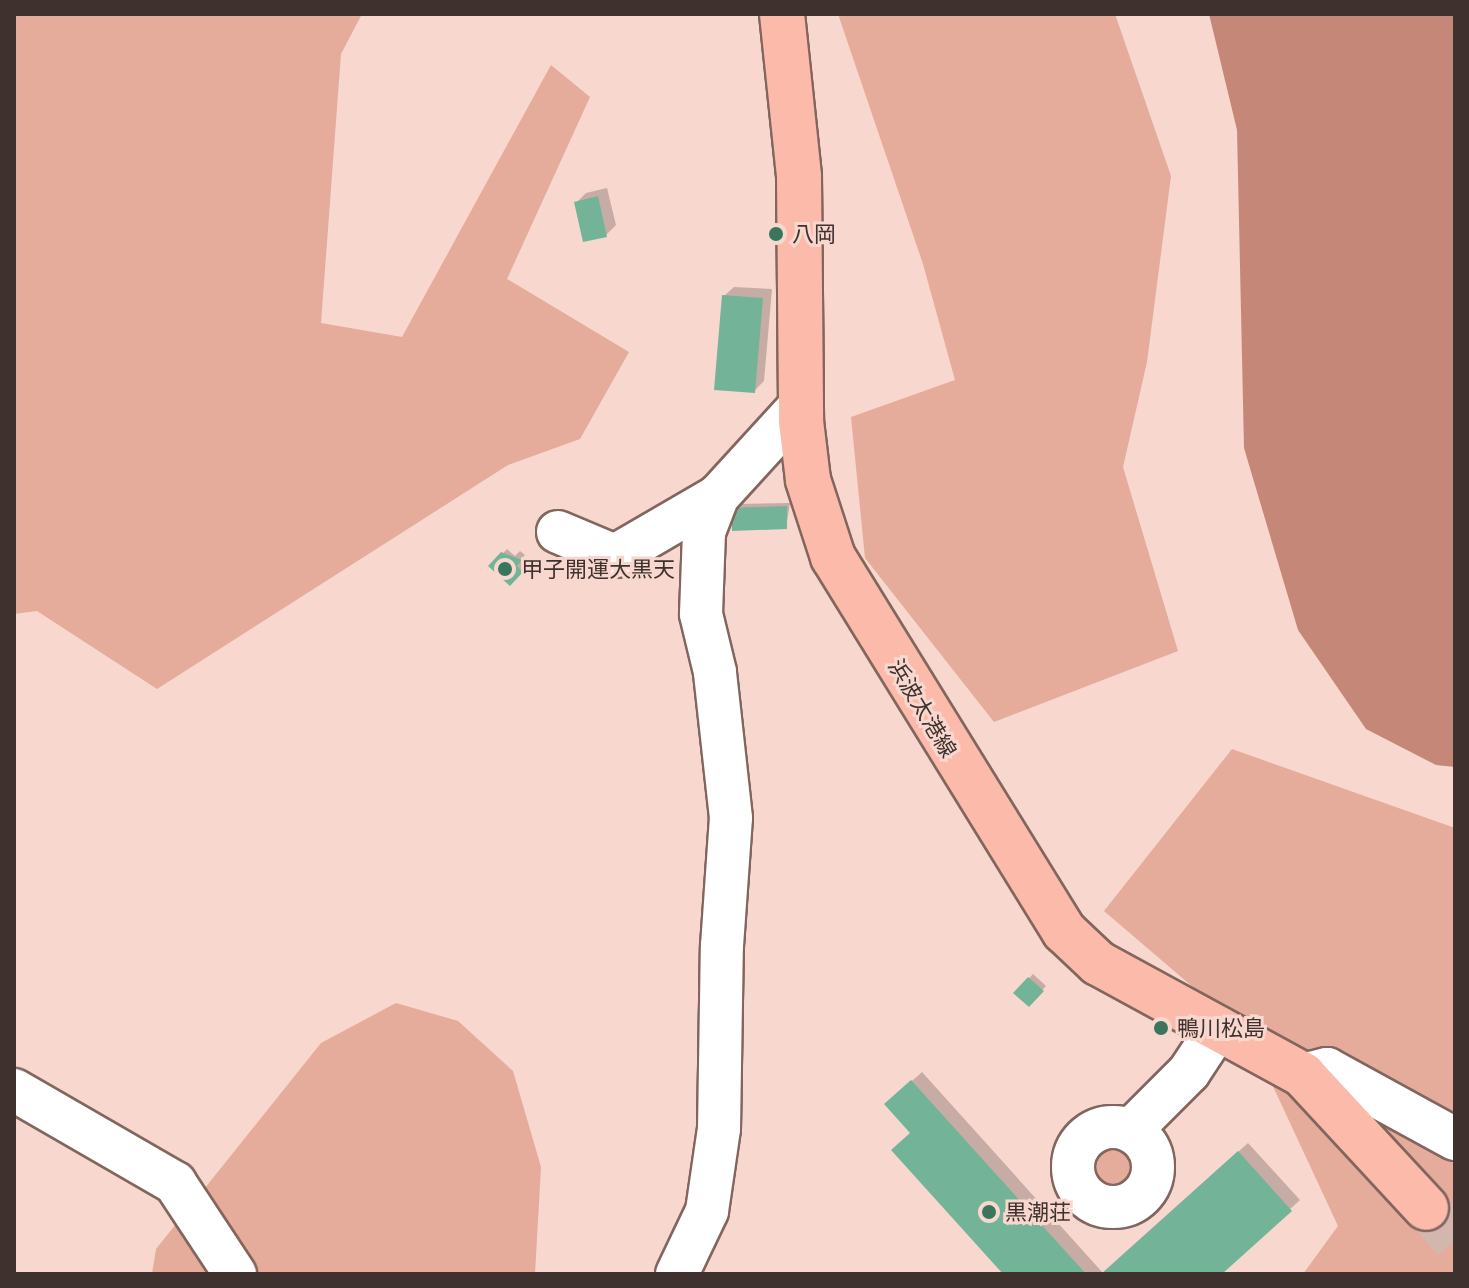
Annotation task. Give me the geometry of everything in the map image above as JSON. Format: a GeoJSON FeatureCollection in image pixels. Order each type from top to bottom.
{"type":"FeatureCollection","features":[{"type":"Feature","properties":{"kind":"main road","name":"浜波太港線"},"geometry":{"type":"LineString","coordinates":[[782,14],[799,177],[801,405],[808,480],[833,557],[1050,914],[1098,963],[1303,1075],[1426,1208]]}},
{"type":"Feature","properties":{"kind":"street"},"geometry":{"type":"LineString","coordinates":[[558,532],[615,556],[718,496],[801,405]]}},
{"type":"Feature","properties":{"kind":"street"},"geometry":{"type":"LineString","coordinates":[[677,1274],[707,1211],[719,1129],[731,818],[715,672],[701,614],[700,572],[704,532],[718,496]]}},
{"type":"Feature","properties":{"kind":"street"},"geometry":{"type":"LineString","coordinates":[[1131,1130],[1189,1072],[1218,1028]]}},
{"type":"Feature","properties":{"kind":"street"},"geometry":{"type":"LineString","coordinates":[[1303,1075],[1327,1069],[1455,1139]]}},
{"type":"Feature","properties":{"kind":"street"},"geometry":{"type":"LineString","coordinates":[[14,1090],[175,1183],[235,1274]]}},
{"type":"Feature","properties":{"kind":"street"},"geometry":{"type":"LineString","coordinates":[[1106,1127],[1131,1130],[1142,1138],[1154,1162],[1148,1188],[1139,1199],[1127,1205],[1100,1205],[1079,1189],[1062,1153],[1106,1127]]}},
{"type":"Feature","properties":{"kind":"shaded area"},"geometry":{"type":"Polygon","coordinates":[[[14,14],[362,14],[341,54],[321,323],[402,337],[551,65],[590,97],[507,279],[629,352],[580,439],[508,465],[157,689],[37,611],[14,614],[14,14]]]}},
{"type":"Feature","properties":{"kind":"shaded area"},"geometry":{"type":"Polygon","coordinates":[[[838,14],[1115,14],[1171,176],[1147,362],[1123,467],[1178,651],[994,722],[865,558],[851,417],[955,380],[923,264],[838,14]]]}},
{"type":"Feature","properties":{"kind":"shaded area"},"geometry":{"type":"Polygon","coordinates":[[[1209,14],[1455,14],[1455,767],[1436,765],[1366,729],[1298,630],[1244,448],[1237,130],[1209,14]]]}},
{"type":"Feature","properties":{"kind":"shaded area"},"geometry":{"type":"Polygon","coordinates":[[[1232,749],[1455,828],[1455,1274],[1303,1274],[1338,1226],[1249,1035],[1104,911],[1232,749]]]}},
{"type":"Feature","properties":{"kind":"shaded area"},"geometry":{"type":"Polygon","coordinates":[[[396,1003],[458,1021],[513,1071],[541,1167],[535,1274],[152,1274],[156,1249],[321,1043],[396,1003]]]}},
{"type":"Feature","properties":{"kind":"shaded area"},"geometry":{"type":"Polygon","coordinates":[[[1113,1146],[1127,1152],[1133,1166],[1127,1180],[1113,1186],[1099,1180],[1093,1166],[1099,1152],[1113,1146]]]}},
{"type":"Feature","properties":{"kind":"building"},"geometry":{"type":"Polygon","coordinates":[[[598,196],[607,237],[583,242],[574,202],[598,196]]]}},
{"type":"Feature","properties":{"kind":"building"},"geometry":{"type":"Polygon","coordinates":[[[722,295],[763,298],[755,393],[714,390],[722,295]]]}},
{"type":"Feature","properties":{"kind":"building"},"geometry":{"type":"Polygon","coordinates":[[[787,506],[787,529],[732,531],[731,508],[787,506]]]}},
{"type":"Feature","properties":{"kind":"building","name":"甲子開運大黒天"},"geometry":{"type":"Polygon","coordinates":[[[501,552],[522,560],[517,566],[523,572],[510,586],[488,566],[501,552]]]}},
{"type":"Feature","properties":{"kind":"building"},"geometry":{"type":"Polygon","coordinates":[[[1028,977],[1044,991],[1029,1007],[1013,993],[1028,977]]]}},
{"type":"Feature","properties":{"kind":"building","name":"黒潮荘"},"geometry":{"type":"Polygon","coordinates":[[[911,1080],[1086,1274],[1003,1274],[891,1150],[910,1133],[884,1104],[911,1080]]]}},
{"type":"Feature","properties":{"kind":"building","name":"黒潮荘"},"geometry":{"type":"Polygon","coordinates":[[[1238,1151],[1292,1211],[1222,1274],[1101,1274],[1238,1151]]]}},
{"type":"Feature","properties":{"kind":"tunnel"},"geometry":{"type":"LineString","coordinates":[[1426,1208],[1455,1241]]}},
{"type":"Feature","properties":{"kind":"place","name":"八岡"},"geometry":{"type":"Point","coordinates":[776,234]}},
{"type":"Feature","properties":{"kind":"place","name":"甲子開運大黒天"},"geometry":{"type":"Point","coordinates":[505,569]}},
{"type":"Feature","properties":{"kind":"place","name":"鴨川松島"},"geometry":{"type":"Point","coordinates":[1161,1028]}},
{"type":"Feature","properties":{"kind":"place","name":"黒潮荘"},"geometry":{"type":"Point","coordinates":[989,1212]}}]}
